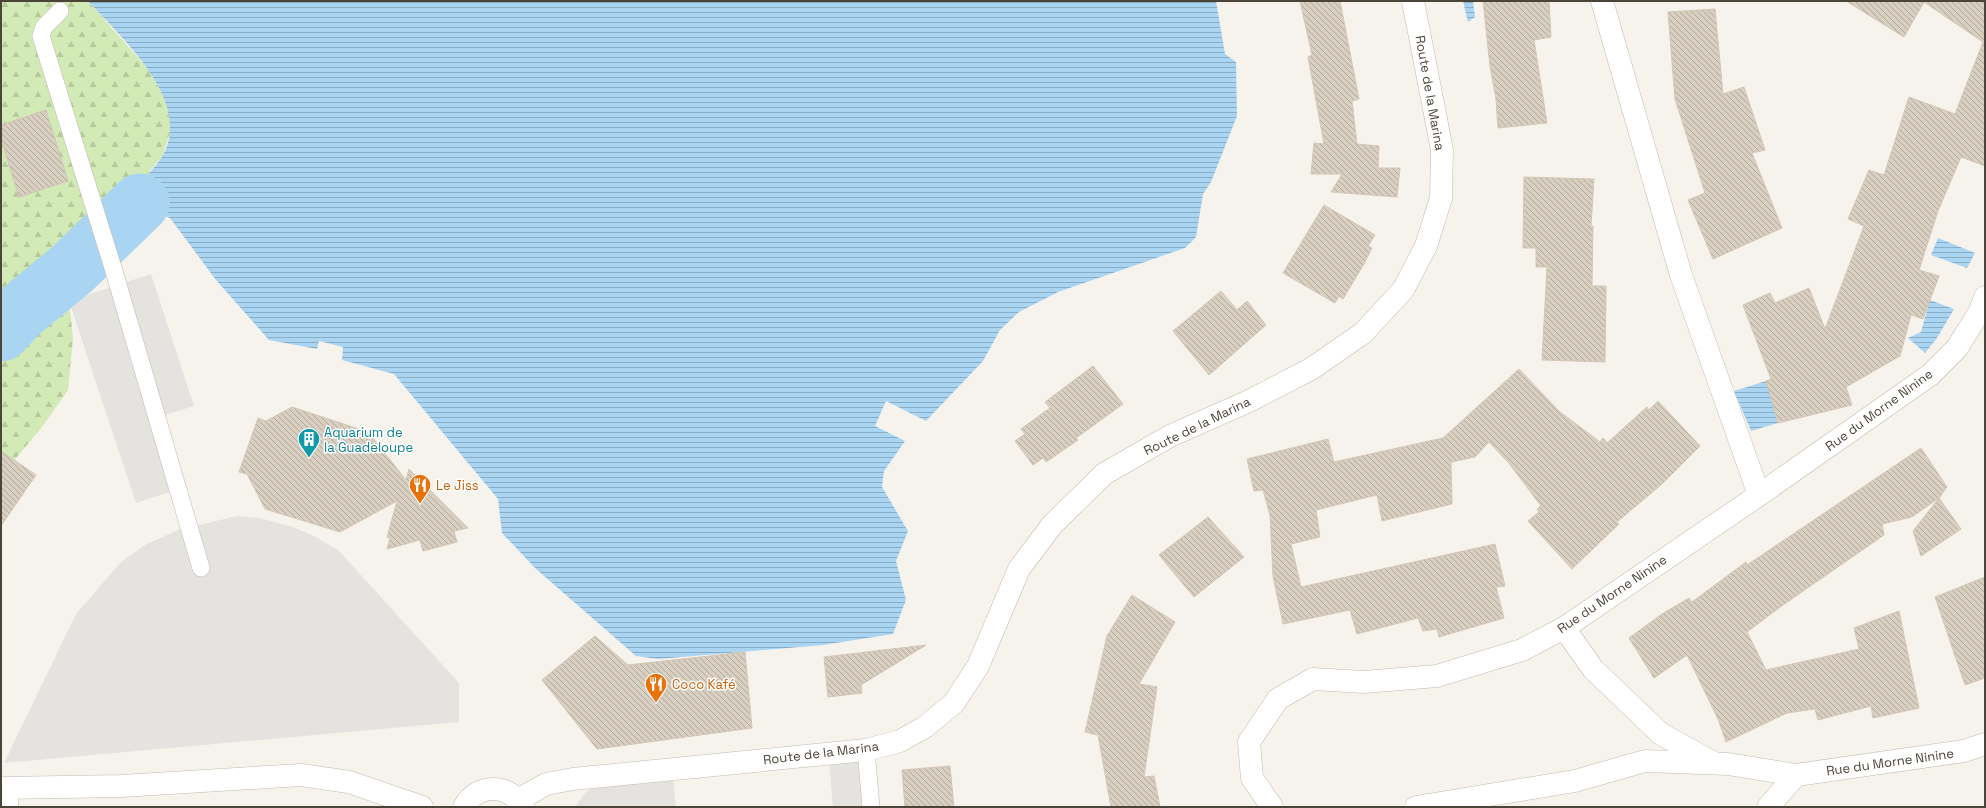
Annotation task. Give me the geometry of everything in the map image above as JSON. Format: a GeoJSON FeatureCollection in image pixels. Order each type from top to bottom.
{"type":"FeatureCollection","features":[{"type":"Feature","properties":{"kind":"street","name":"Route de la Marina"},"geometry":{"type":"LineString","coordinates":[[464,807],[469,798],[485,789],[503,790],[520,803],[546,784],[572,779],[866,750],[900,741],[926,727],[954,703],[978,666],[1019,569],[1052,525],[1104,474],[1170,436],[1249,401],[1311,369],[1363,333],[1403,290],[1426,246],[1441,198],[1442,150],[1413,1]]}},
{"type":"Feature","properties":{"kind":"street"},"geometry":{"type":"LineString","coordinates":[[1602,1],[1681,275],[1759,495]]}},
{"type":"Feature","properties":{"kind":"street","name":"Rue du Morne Ninine"},"geometry":{"type":"LineString","coordinates":[[1272,807],[1252,778],[1249,742],[1278,699],[1313,679],[1364,682],[1437,676],[1522,650],[1564,628],[1759,495],[1930,375],[1957,348],[1980,310],[1985,296]]}},
{"type":"Feature","properties":{"kind":"street"},"geometry":{"type":"LineString","coordinates":[[1564,628],[1593,669],[1661,734],[1714,763]]}},
{"type":"Feature","properties":{"kind":"street","name":"Rue du Morne Ninine"},"geometry":{"type":"LineString","coordinates":[[1416,807],[1575,781],[1645,762],[1728,764],[1796,776],[1964,750],[1985,744]]}},
{"type":"Feature","properties":{"kind":"street"},"geometry":{"type":"LineString","coordinates":[[6,794],[301,775],[349,782],[422,807]]}},
{"type":"Feature","properties":{"kind":"street"},"geometry":{"type":"LineString","coordinates":[[1768,807],[1796,776]]}},
{"type":"Feature","properties":{"kind":"lane"},"geometry":{"type":"LineString","coordinates":[[60,11],[44,27],[41,36],[114,271],[201,568]]}},
{"type":"Feature","properties":{"kind":"lane"},"geometry":{"type":"LineString","coordinates":[[866,750],[872,807]]}},
{"type":"Feature","properties":{"kind":"green space"},"geometry":{"type":"Polygon","coordinates":[[[1,1],[88,1],[148,69],[167,102],[171,129],[163,155],[143,179],[110,212],[77,239],[71,261],[69,301],[73,338],[68,390],[42,427],[1,476],[1,1]]]}},
{"type":"Feature","properties":{"kind":"shaded area"},"geometry":{"type":"Polygon","coordinates":[[[151,274],[194,406],[162,416],[185,487],[136,503],[69,301],[151,274]]]}},
{"type":"Feature","properties":{"kind":"shaded area"},"geometry":{"type":"Polygon","coordinates":[[[237,516],[260,518],[293,527],[316,537],[339,551],[459,683],[459,722],[4,763],[76,614],[121,562],[145,545],[178,530],[237,516]]]}},
{"type":"Feature","properties":{"kind":"shaded area"},"geometry":{"type":"Polygon","coordinates":[[[875,757],[880,807],[833,807],[829,762],[875,757]]]}},
{"type":"Feature","properties":{"kind":"shaded area"},"geometry":{"type":"Polygon","coordinates":[[[673,778],[676,807],[575,807],[585,793],[594,786],[673,778]]]}},
{"type":"Feature","properties":{"kind":"water"},"geometry":{"type":"Polygon","coordinates":[[[88,1],[1216,1],[1225,54],[1236,62],[1237,116],[1211,182],[1203,194],[1196,237],[1185,248],[1058,292],[1019,312],[1000,330],[983,361],[926,421],[886,401],[875,426],[905,441],[884,471],[882,487],[908,531],[896,561],[906,600],[893,634],[823,645],[658,659],[636,656],[536,569],[502,533],[498,499],[394,374],[342,360],[343,347],[319,341],[317,349],[269,340],[216,280],[170,218],[157,213],[146,217],[133,190],[163,155],[170,134],[169,113],[161,92],[149,71],[134,51],[88,1]]]}},
{"type":"Feature","properties":{"kind":"water"},"geometry":{"type":"Polygon","coordinates":[[[1463,1],[1473,1],[1475,17],[1468,22],[1463,1]]]}},
{"type":"Feature","properties":{"kind":"water"},"geometry":{"type":"Polygon","coordinates":[[[1938,238],[1975,253],[1967,268],[1931,255],[1938,238]]]}},
{"type":"Feature","properties":{"kind":"water"},"geometry":{"type":"Polygon","coordinates":[[[1930,300],[1954,309],[1937,338],[1925,353],[1908,338],[1921,332],[1930,300]]]}},
{"type":"Feature","properties":{"kind":"water"},"geometry":{"type":"Polygon","coordinates":[[[1766,381],[1778,423],[1751,431],[1734,391],[1766,381]]]}},
{"type":"Feature","properties":{"kind":"building"},"geometry":{"type":"Polygon","coordinates":[[[1300,1],[1340,1],[1359,99],[1352,101],[1357,144],[1379,146],[1378,168],[1400,168],[1397,197],[1331,192],[1342,174],[1311,174],[1314,143],[1324,144],[1308,57],[1312,55],[1300,1]]]}},
{"type":"Feature","properties":{"kind":"building"},"geometry":{"type":"Polygon","coordinates":[[[1483,1],[1549,1],[1551,37],[1534,40],[1547,123],[1498,128],[1496,99],[1490,66],[1483,1]]]}},
{"type":"Feature","properties":{"kind":"building"},"geometry":{"type":"Polygon","coordinates":[[[1846,1],[1985,1],[1985,166],[1961,157],[1938,211],[1919,270],[1939,276],[1923,319],[1911,315],[1900,356],[1846,387],[1852,405],[1778,423],[1766,381],[1771,379],[1743,305],[1770,293],[1775,303],[1809,288],[1825,329],[1864,226],[1848,219],[1869,170],[1884,175],[1909,97],[1955,114],[1983,42],[1924,2],[1904,37],[1846,1]]]}},
{"type":"Feature","properties":{"kind":"building"},"geometry":{"type":"Polygon","coordinates":[[[1715,9],[1723,94],[1744,87],[1765,150],[1752,153],[1782,228],[1713,259],[1688,200],[1705,193],[1675,99],[1668,12],[1715,9]]]}},
{"type":"Feature","properties":{"kind":"building"},"geometry":{"type":"Polygon","coordinates":[[[46,110],[68,181],[19,197],[1,139],[1,125],[46,110]]]}},
{"type":"Feature","properties":{"kind":"building"},"geometry":{"type":"Polygon","coordinates":[[[1524,177],[1594,179],[1591,226],[1593,226],[1592,286],[1606,286],[1605,362],[1542,360],[1547,267],[1536,267],[1536,248],[1523,248],[1524,177]]]}},
{"type":"Feature","properties":{"kind":"building"},"geometry":{"type":"Polygon","coordinates":[[[1324,205],[1375,235],[1368,246],[1372,248],[1364,264],[1343,299],[1339,296],[1335,303],[1283,273],[1324,205]]]}},
{"type":"Feature","properties":{"kind":"building"},"geometry":{"type":"Polygon","coordinates":[[[1221,291],[1237,310],[1247,301],[1266,325],[1209,375],[1173,331],[1221,291]]]}},
{"type":"Feature","properties":{"kind":"building"},"geometry":{"type":"Polygon","coordinates":[[[1093,366],[1123,404],[1076,438],[1078,440],[1046,462],[1043,458],[1033,465],[1015,441],[1025,434],[1021,429],[1050,408],[1045,402],[1093,366]]]}},
{"type":"Feature","properties":{"kind":"building"},"geometry":{"type":"Polygon","coordinates":[[[1519,369],[1560,412],[1600,442],[1603,438],[1607,443],[1647,407],[1649,410],[1658,401],[1700,446],[1662,484],[1617,522],[1619,524],[1572,569],[1528,521],[1539,512],[1537,509],[1541,506],[1508,462],[1489,442],[1475,457],[1451,462],[1452,504],[1382,521],[1377,495],[1316,510],[1320,537],[1291,544],[1301,587],[1495,544],[1505,586],[1496,587],[1504,618],[1439,637],[1437,629],[1423,631],[1418,618],[1357,634],[1350,610],[1283,624],[1273,576],[1270,515],[1263,490],[1254,491],[1247,459],[1328,439],[1334,462],[1443,438],[1519,369]]]}},
{"type":"Feature","properties":{"kind":"building"},"geometry":{"type":"Polygon","coordinates":[[[292,407],[368,432],[406,480],[409,469],[468,528],[454,531],[457,542],[423,551],[420,540],[387,549],[390,538],[387,537],[397,501],[340,532],[265,509],[247,474],[239,472],[258,418],[266,421],[292,407]]]}},
{"type":"Feature","properties":{"kind":"building"},"geometry":{"type":"Polygon","coordinates":[[[1921,448],[1947,487],[1939,498],[1912,517],[1882,524],[1884,535],[1783,605],[1747,632],[1766,670],[1859,649],[1854,628],[1899,611],[1919,708],[1873,718],[1871,706],[1818,720],[1815,709],[1787,713],[1726,742],[1718,719],[1687,655],[1654,678],[1629,638],[1662,614],[1689,598],[1692,602],[1746,562],[1747,565],[1921,448]]]}},
{"type":"Feature","properties":{"kind":"building"},"geometry":{"type":"Polygon","coordinates":[[[1,451],[36,475],[1,526],[1,451]]]}},
{"type":"Feature","properties":{"kind":"building"},"geometry":{"type":"Polygon","coordinates":[[[1939,498],[1961,529],[1921,556],[1913,531],[1939,498]]]}},
{"type":"Feature","properties":{"kind":"building"},"geometry":{"type":"Polygon","coordinates":[[[1208,517],[1244,557],[1194,597],[1159,555],[1208,517]]]}},
{"type":"Feature","properties":{"kind":"building"},"geometry":{"type":"Polygon","coordinates":[[[1985,577],[1985,678],[1965,685],[1935,597],[1985,577]]]}},
{"type":"Feature","properties":{"kind":"building"},"geometry":{"type":"Polygon","coordinates":[[[1132,595],[1175,622],[1139,684],[1157,687],[1144,777],[1154,776],[1160,807],[1111,807],[1098,735],[1085,732],[1107,636],[1132,595]]]}},
{"type":"Feature","properties":{"kind":"building","name":"Coco Kafé"},"geometry":{"type":"Polygon","coordinates":[[[595,636],[628,665],[745,652],[752,728],[597,749],[542,680],[595,636]]]}},
{"type":"Feature","properties":{"kind":"building"},"geometry":{"type":"Polygon","coordinates":[[[926,645],[861,685],[862,693],[828,697],[824,657],[926,645]]]}},
{"type":"Feature","properties":{"kind":"building"},"geometry":{"type":"Polygon","coordinates":[[[950,766],[954,807],[905,807],[902,770],[950,766]]]}},
{"type":"Feature","properties":{"kind":"waterway"},"geometry":{"type":"LineString","coordinates":[[1,332],[21,311],[72,269],[140,203]]}},
{"type":"Feature","properties":{"kind":"place","name":"Aquarium de la Guadeloupe"},"geometry":{"type":"Point","coordinates":[309,458]}},
{"type":"Feature","properties":{"kind":"place","name":"Le Jiss"},"geometry":{"type":"Point","coordinates":[420,504]}},
{"type":"Feature","properties":{"kind":"place","name":"Coco Kafé"},"geometry":{"type":"Point","coordinates":[656,704]}}]}
